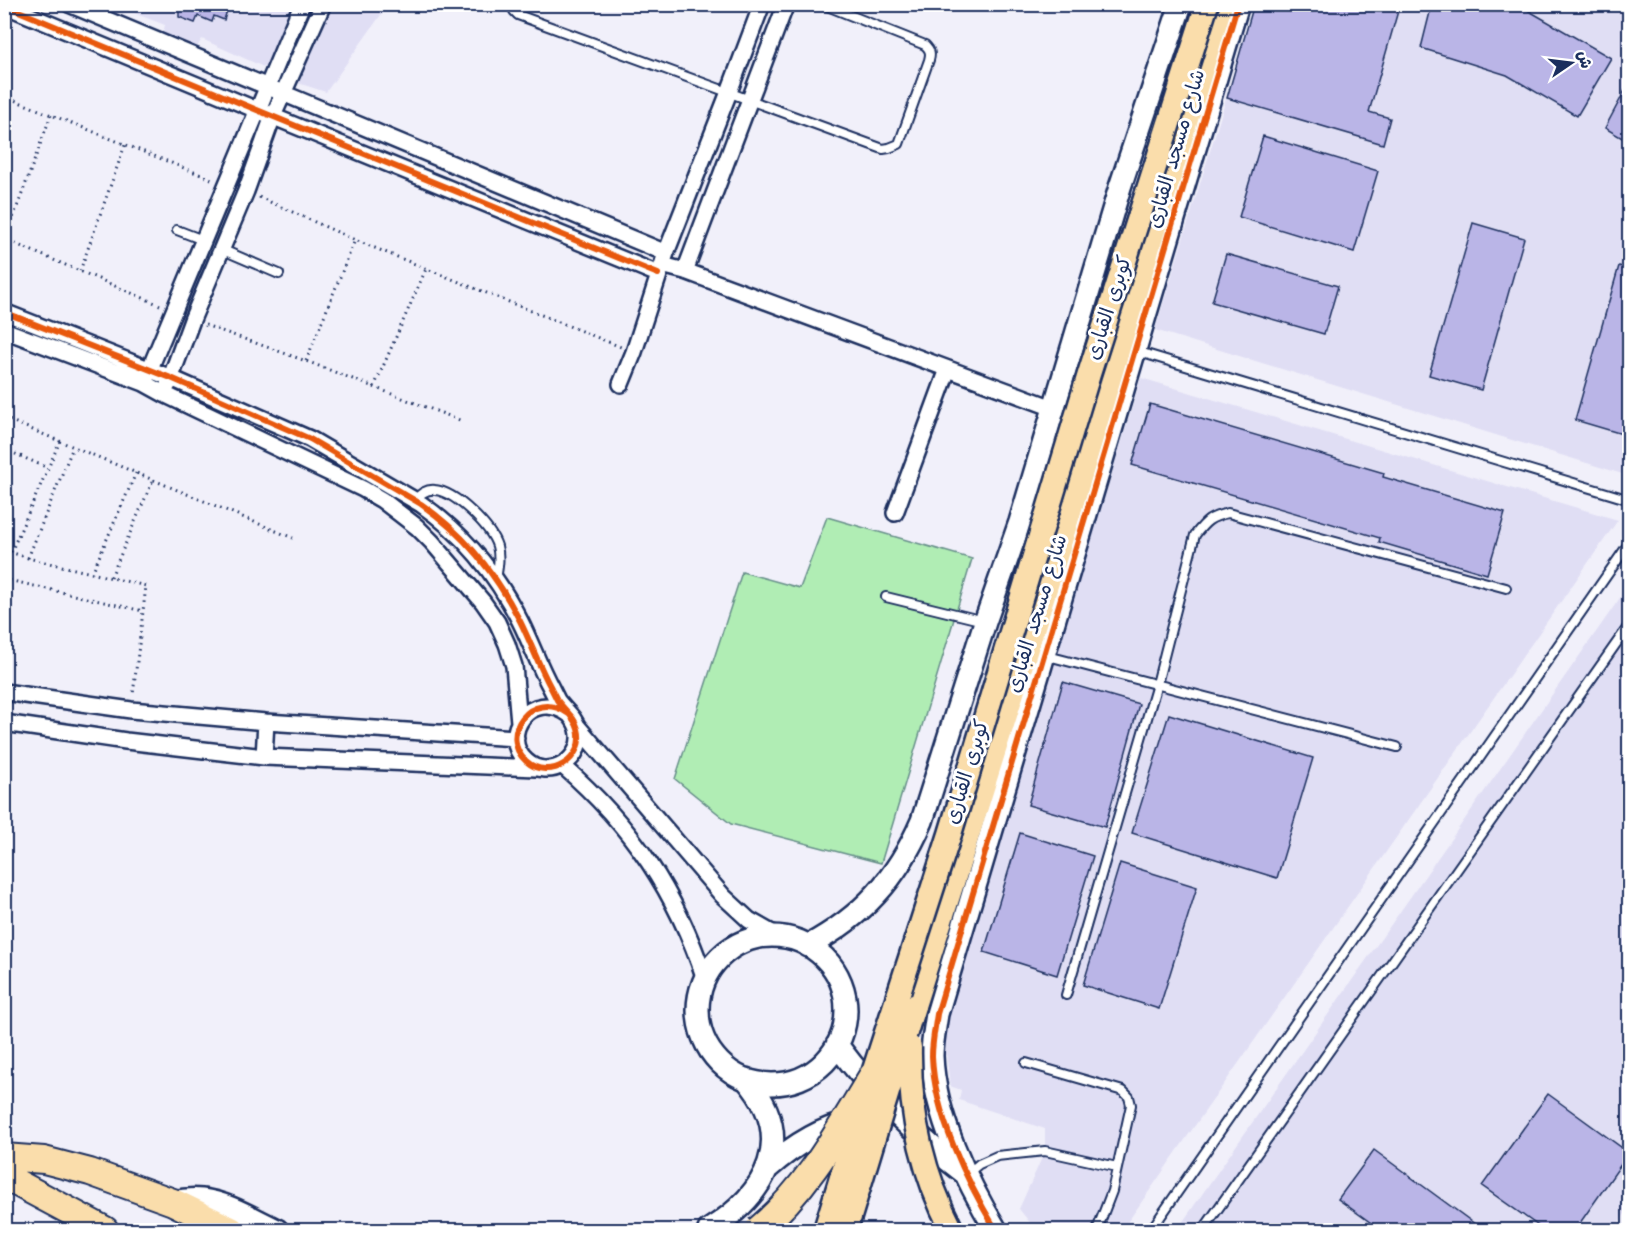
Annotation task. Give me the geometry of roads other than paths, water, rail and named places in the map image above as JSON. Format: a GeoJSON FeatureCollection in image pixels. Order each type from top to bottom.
{"type":"FeatureCollection","features":[{"type":"Feature","properties":{"kind":"highway"},"geometry":{"type":"LineString","coordinates":[[758,1230],[790,1200],[807,1180],[872,1076]]}},
{"type":"Feature","properties":{"kind":"highway"},"geometry":{"type":"LineString","coordinates":[[4,1156],[68,1165],[173,1202],[231,1230]]}},
{"type":"Feature","properties":{"kind":"highway"},"geometry":{"type":"LineString","coordinates":[[4,1176],[105,1230]]}},
{"type":"Feature","properties":{"kind":"highway"},"geometry":{"type":"LineString","coordinates":[[173,1202],[196,1230]]}},
{"type":"Feature","properties":{"kind":"main road","name":"كوبرى القبارى"},"geometry":{"type":"LineString","coordinates":[[825,1230],[953,823],[1089,374],[1207,4]]}},
{"type":"Feature","properties":{"kind":"main road","name":"كوبرى القبارى"},"geometry":{"type":"LineString","coordinates":[[846,1230],[1065,528],[1224,4]]}},
{"type":"Feature","properties":{"kind":"main road"},"geometry":{"type":"LineString","coordinates":[[914,1006],[910,1041],[913,1110],[919,1144],[929,1178],[952,1230]]}},
{"type":"Feature","properties":{"kind":"street"},"geometry":{"type":"LineString","coordinates":[[69,4],[283,94],[662,264]]}},
{"type":"Feature","properties":{"kind":"street"},"geometry":{"type":"LineString","coordinates":[[146,376],[302,4]]}},
{"type":"Feature","properties":{"kind":"street"},"geometry":{"type":"LineString","coordinates":[[164,394],[223,250],[273,116],[323,4]]}},
{"type":"Feature","properties":{"kind":"street"},"geometry":{"type":"LineString","coordinates":[[621,384],[634,352],[662,264],[762,4]]}},
{"type":"Feature","properties":{"kind":"street"},"geometry":{"type":"LineString","coordinates":[[685,271],[786,4]]}},
{"type":"Feature","properties":{"kind":"street","name":"شارع مسجد القبارى"},"geometry":{"type":"LineString","coordinates":[[808,946],[843,924],[885,885],[912,844],[930,799],[1020,522],[1120,187],[1181,4]]}},
{"type":"Feature","properties":{"kind":"street","name":"شارع مسجد القبارى"},"geometry":{"type":"LineString","coordinates":[[992,1229],[952,1140],[940,1100],[934,1077],[932,1055],[934,1035],[944,989],[1238,4]]}},
{"type":"Feature","properties":{"kind":"street"},"geometry":{"type":"LineString","coordinates":[[4,5],[257,110],[662,264],[1053,408]]}},
{"type":"Feature","properties":{"kind":"street"},"geometry":{"type":"LineString","coordinates":[[4,312],[146,376],[164,394],[354,484],[382,500],[417,527],[483,602],[496,622],[507,644],[514,666],[519,722],[516,738],[520,754],[525,761],[540,769]]}},
{"type":"Feature","properties":{"kind":"street"},"geometry":{"type":"LineString","coordinates":[[4,330],[146,376],[171,378],[310,439],[437,515],[452,527],[496,580],[520,620],[557,699],[573,720],[723,896],[748,920],[779,937]]}},
{"type":"Feature","properties":{"kind":"street"},"geometry":{"type":"LineString","coordinates":[[895,513],[948,369]]}},
{"type":"Feature","properties":{"kind":"street"},"geometry":{"type":"LineString","coordinates":[[4,692],[131,710],[266,722],[516,738]]}},
{"type":"Feature","properties":{"kind":"street"},"geometry":{"type":"LineString","coordinates":[[4,723],[126,741],[264,757],[548,770],[563,766],[577,749],[579,742],[573,720],[561,709],[542,706],[525,714],[519,722]]}},
{"type":"Feature","properties":{"kind":"street"},"geometry":{"type":"LineString","coordinates":[[264,757],[266,722]]}},
{"type":"Feature","properties":{"kind":"street"},"geometry":{"type":"LineString","coordinates":[[563,766],[605,805],[642,850],[658,874],[685,925],[705,979]]}},
{"type":"Feature","properties":{"kind":"street"},"geometry":{"type":"LineString","coordinates":[[779,937],[808,946],[830,964],[843,990],[845,1018],[837,1045],[818,1068],[791,1082],[761,1083],[733,1073],[711,1052],[699,1024],[700,993],[705,979],[718,960],[735,946],[749,940],[779,937]]}},
{"type":"Feature","properties":{"kind":"street"},"geometry":{"type":"LineString","coordinates":[[837,1045],[856,1071],[898,1118],[966,1174]]}},
{"type":"Feature","properties":{"kind":"street"},"geometry":{"type":"LineString","coordinates":[[709,1230],[722,1222],[748,1197],[769,1167],[772,1154],[772,1126],[763,1101],[746,1079]]}},
{"type":"Feature","properties":{"kind":"street"},"geometry":{"type":"LineString","coordinates":[[769,1167],[797,1144],[829,1129],[863,1120],[898,1118]]}},
{"type":"Feature","properties":{"kind":"street"},"geometry":{"type":"LineString","coordinates":[[173,1202],[201,1200],[215,1203],[277,1230]]}},
{"type":"Feature","properties":{"kind":"lane"},"geometry":{"type":"LineString","coordinates":[[513,4],[514,11],[518,15],[883,149],[899,144],[929,60],[929,49],[925,45],[822,4]]}},
{"type":"Feature","properties":{"kind":"lane"},"geometry":{"type":"LineString","coordinates":[[177,230],[203,240]]}},
{"type":"Feature","properties":{"kind":"lane"},"geometry":{"type":"LineString","coordinates":[[223,250],[279,274]]}},
{"type":"Feature","properties":{"kind":"lane"},"geometry":{"type":"LineString","coordinates":[[1135,350],[1629,500]]}},
{"type":"Feature","properties":{"kind":"lane"},"geometry":{"type":"LineString","coordinates":[[415,500],[422,493],[438,490],[469,510],[492,536],[496,546],[498,562],[496,580]]}},
{"type":"Feature","properties":{"kind":"lane"},"geometry":{"type":"LineString","coordinates":[[1066,995],[1157,684],[1195,535],[1204,523],[1215,516],[1228,513],[1506,588]]}},
{"type":"Feature","properties":{"kind":"lane"},"geometry":{"type":"LineString","coordinates":[[1151,1230],[1629,542]]}},
{"type":"Feature","properties":{"kind":"lane"},"geometry":{"type":"LineString","coordinates":[[886,597],[986,622]]}},
{"type":"Feature","properties":{"kind":"lane"},"geometry":{"type":"LineString","coordinates":[[1203,1230],[1629,624]]}},
{"type":"Feature","properties":{"kind":"lane"},"geometry":{"type":"LineString","coordinates":[[1043,654],[1397,747]]}},
{"type":"Feature","properties":{"kind":"lane"},"geometry":{"type":"LineString","coordinates":[[1026,1063],[1123,1091],[1129,1097],[1131,1105],[1112,1191],[1097,1230]]}},
{"type":"Feature","properties":{"kind":"lane"},"geometry":{"type":"LineString","coordinates":[[966,1174],[997,1156],[1045,1151],[1117,1167]]}}]}
